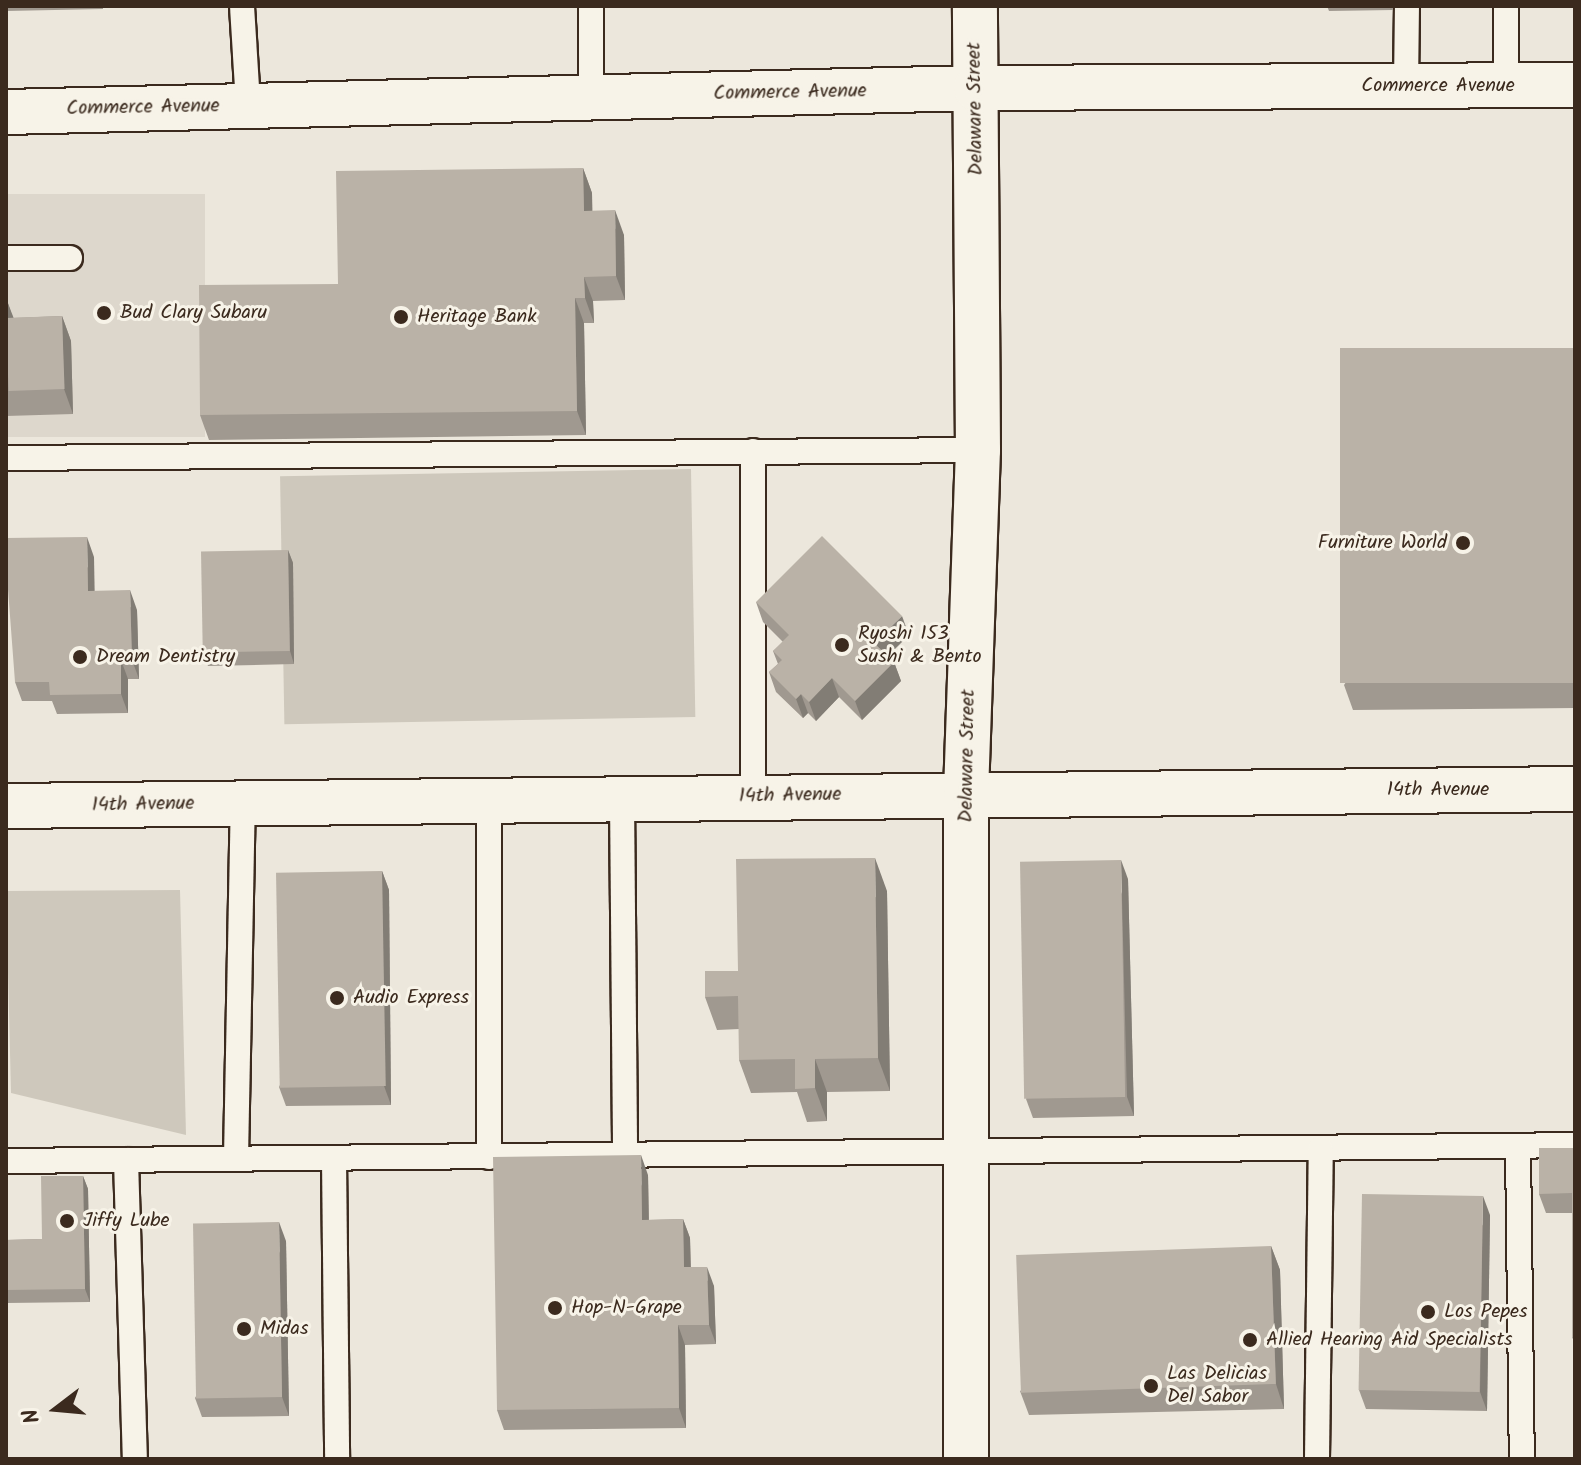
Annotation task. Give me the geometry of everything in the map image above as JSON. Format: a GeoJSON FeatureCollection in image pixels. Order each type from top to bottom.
{"type":"FeatureCollection","features":[{"type":"Feature","properties":{"kind":"street","name":"Delaware Street"},"geometry":{"type":"LineString","coordinates":[[966,1459],[966,793],[978,450],[975,6]]}},
{"type":"Feature","properties":{"kind":"street","name":"Commerce Avenue"},"geometry":{"type":"LineString","coordinates":[[6,112],[976,88],[1575,85]]}},
{"type":"Feature","properties":{"kind":"street","name":"14th Avenue"},"geometry":{"type":"LineString","coordinates":[[6,806],[966,793],[1575,789]]}},
{"type":"Feature","properties":{"kind":"lane"},"geometry":{"type":"LineString","coordinates":[[242,6],[248,105]]}},
{"type":"Feature","properties":{"kind":"lane"},"geometry":{"type":"LineString","coordinates":[[591,6],[591,97]]}},
{"type":"Feature","properties":{"kind":"lane"},"geometry":{"type":"LineString","coordinates":[[1406,86],[1407,6]]}},
{"type":"Feature","properties":{"kind":"lane"},"geometry":{"type":"LineString","coordinates":[[1506,6],[1506,85]]}},
{"type":"Feature","properties":{"kind":"lane"},"geometry":{"type":"LineString","coordinates":[[6,258],[70,258]]}},
{"type":"Feature","properties":{"kind":"lane"},"geometry":{"type":"LineString","coordinates":[[6,458],[978,450]]}},
{"type":"Feature","properties":{"kind":"lane"},"geometry":{"type":"LineString","coordinates":[[753,451],[753,797]]}},
{"type":"Feature","properties":{"kind":"lane"},"geometry":{"type":"LineString","coordinates":[[622,798],[625,1155]]}},
{"type":"Feature","properties":{"kind":"lane"},"geometry":{"type":"LineString","coordinates":[[489,800],[489,1157]]}},
{"type":"Feature","properties":{"kind":"lane"},"geometry":{"type":"LineString","coordinates":[[236,1158],[243,803]]}},
{"type":"Feature","properties":{"kind":"lane"},"geometry":{"type":"LineString","coordinates":[[6,1161],[964,1154],[1575,1145]]}},
{"type":"Feature","properties":{"kind":"lane"},"geometry":{"type":"LineString","coordinates":[[1518,1146],[1522,1459]]}},
{"type":"Feature","properties":{"kind":"lane"},"geometry":{"type":"LineString","coordinates":[[1317,1459],[1321,1149]]}},
{"type":"Feature","properties":{"kind":"lane"},"geometry":{"type":"LineString","coordinates":[[334,1158],[337,1459]]}},
{"type":"Feature","properties":{"kind":"lane"},"geometry":{"type":"LineString","coordinates":[[126,1160],[135,1459]]}},
{"type":"Feature","properties":{"kind":"shaded area","name":"Bud Clary Subaru"},"geometry":{"type":"Polygon","coordinates":[[[6,194],[205,194],[205,437],[6,437],[6,194]]]}},
{"type":"Feature","properties":{"kind":"shaded area"},"geometry":{"type":"Polygon","coordinates":[[[691,469],[695,717],[284,724],[280,476],[691,469]]]}},
{"type":"Feature","properties":{"kind":"shaded area"},"geometry":{"type":"Polygon","coordinates":[[[180,890],[186,1135],[11,1093],[6,891],[180,890]]]}},
{"type":"Feature","properties":{"kind":"building","name":"Heritage Bank"},"geometry":{"type":"Polygon","coordinates":[[[583,168],[584,211],[615,210],[616,276],[584,277],[585,298],[575,298],[577,411],[200,415],[199,285],[338,284],[336,171],[583,168]]]}},
{"type":"Feature","properties":{"kind":"building"},"geometry":{"type":"Polygon","coordinates":[[[62,316],[65,389],[9,391],[6,318],[62,316]]]}},
{"type":"Feature","properties":{"kind":"building","name":"Furniture World"},"geometry":{"type":"Polygon","coordinates":[[[1340,348],[1575,348],[1575,683],[1340,683],[1340,348]]]}},
{"type":"Feature","properties":{"kind":"building","name":"Ryoshi 153 Sushi & Bento"},"geometry":{"type":"Polygon","coordinates":[[[822,536],[902,616],[874,643],[894,662],[855,701],[832,678],[809,702],[801,694],[796,699],[769,672],[782,660],[773,651],[789,635],[756,602],[822,536]]]}},
{"type":"Feature","properties":{"kind":"building","name":"Dream Dentistry"},"geometry":{"type":"Polygon","coordinates":[[[87,537],[88,591],[130,590],[132,660],[121,660],[121,694],[50,695],[49,682],[15,682],[6,538],[87,537]]]}},
{"type":"Feature","properties":{"kind":"building"},"geometry":{"type":"Polygon","coordinates":[[[288,550],[290,651],[203,653],[201,552],[288,550]]]}},
{"type":"Feature","properties":{"kind":"building"},"geometry":{"type":"Polygon","coordinates":[[[875,858],[878,1058],[815,1059],[815,1088],[795,1089],[795,1059],[739,1060],[738,996],[705,997],[705,971],[738,971],[736,859],[875,858]]]}},
{"type":"Feature","properties":{"kind":"building"},"geometry":{"type":"Polygon","coordinates":[[[1121,860],[1125,1097],[1024,1099],[1020,862],[1121,860]]]}},
{"type":"Feature","properties":{"kind":"building","name":"Audio Express"},"geometry":{"type":"Polygon","coordinates":[[[382,871],[386,1086],[280,1088],[276,873],[382,871]]]}},
{"type":"Feature","properties":{"kind":"building"},"geometry":{"type":"Polygon","coordinates":[[[1539,1148],[1575,1148],[1575,1337],[1572,1337],[1572,1193],[1539,1194],[1539,1148]]]}},
{"type":"Feature","properties":{"kind":"building"},"geometry":{"type":"Polygon","coordinates":[[[641,1155],[642,1220],[683,1219],[684,1267],[707,1267],[709,1325],[678,1325],[679,1408],[497,1410],[493,1157],[641,1155]]]}},
{"type":"Feature","properties":{"kind":"building","name":"Jiffy Lube"},"geometry":{"type":"Polygon","coordinates":[[[41,1176],[83,1176],[85,1289],[6,1290],[6,1240],[42,1239],[41,1176]]]}},
{"type":"Feature","properties":{"kind":"building","name":"Los Pepes"},"geometry":{"type":"Polygon","coordinates":[[[1362,1194],[1483,1196],[1480,1392],[1359,1390],[1362,1194]]]}},
{"type":"Feature","properties":{"kind":"building","name":"Midas"},"geometry":{"type":"Polygon","coordinates":[[[279,1222],[282,1397],[196,1398],[193,1224],[279,1222]]]}},
{"type":"Feature","properties":{"kind":"building"},"geometry":{"type":"Polygon","coordinates":[[[1271,1246],[1276,1384],[1021,1393],[1016,1255],[1271,1246]]]}},
{"type":"Feature","properties":{"kind":"place","name":"Bud Clary Subaru"},"geometry":{"type":"Point","coordinates":[104,313]}},
{"type":"Feature","properties":{"kind":"place","name":"Heritage Bank"},"geometry":{"type":"Point","coordinates":[401,317]}},
{"type":"Feature","properties":{"kind":"place","name":"Furniture World"},"geometry":{"type":"Point","coordinates":[1463,543]}},
{"type":"Feature","properties":{"kind":"place","name":"Ryoshi 153 Sushi & Bento"},"geometry":{"type":"Point","coordinates":[842,645]}},
{"type":"Feature","properties":{"kind":"place","name":"Dream Dentistry"},"geometry":{"type":"Point","coordinates":[80,657]}},
{"type":"Feature","properties":{"kind":"place","name":"Audio Express"},"geometry":{"type":"Point","coordinates":[337,998]}},
{"type":"Feature","properties":{"kind":"place","name":"Jiffy Lube"},"geometry":{"type":"Point","coordinates":[67,1221]}},
{"type":"Feature","properties":{"kind":"place","name":"Hop-N-Grape"},"geometry":{"type":"Point","coordinates":[555,1308]}},
{"type":"Feature","properties":{"kind":"place","name":"Los Pepes"},"geometry":{"type":"Point","coordinates":[1428,1312]}},
{"type":"Feature","properties":{"kind":"place","name":"Midas"},"geometry":{"type":"Point","coordinates":[244,1329]}},
{"type":"Feature","properties":{"kind":"place","name":"Allied Hearing Aid Specialists"},"geometry":{"type":"Point","coordinates":[1250,1340]}},
{"type":"Feature","properties":{"kind":"place","name":"Las Delicias Del Sabor"},"geometry":{"type":"Point","coordinates":[1151,1386]}}]}
